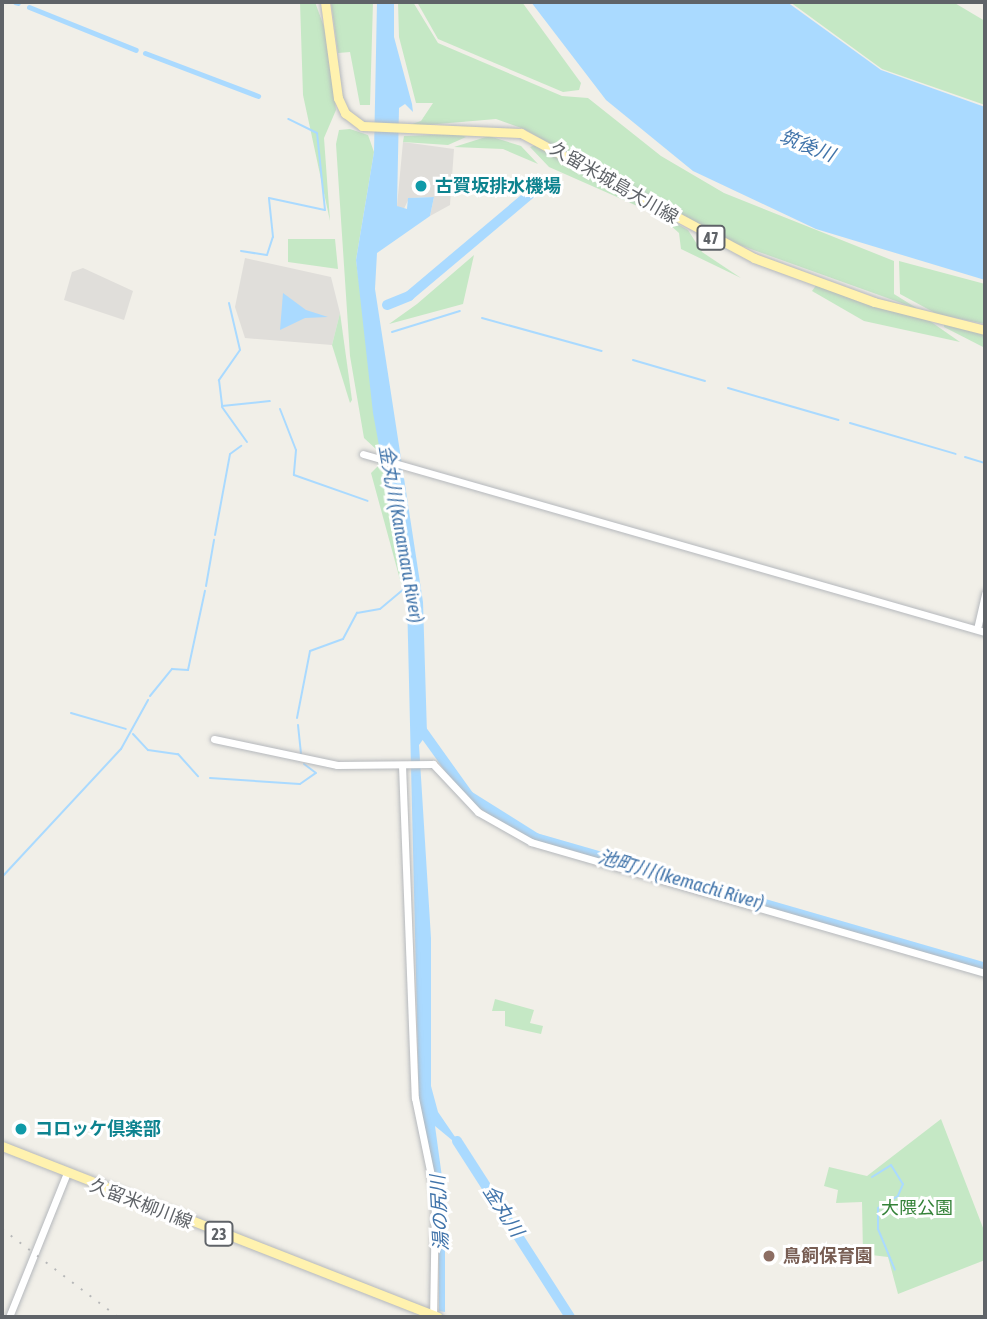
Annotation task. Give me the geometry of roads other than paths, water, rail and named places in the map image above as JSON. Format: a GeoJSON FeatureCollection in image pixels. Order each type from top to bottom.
{"type":"FeatureCollection","features":[{"type":"Feature","properties":{"kind":"main road","name":"久留米城島大川線"},"geometry":{"type":"LineString","coordinates":[[325,2],[338,98],[345,113],[372,130],[521,133],[754,258],[874,302],[985,330]]}},
{"type":"Feature","properties":{"kind":"main road","name":"久留米柳川線"},"geometry":{"type":"LineString","coordinates":[[2,1146],[66,1175],[436,1316]]}},
{"type":"Feature","properties":{"kind":"street"},"geometry":{"type":"LineString","coordinates":[[363,454],[985,632]]}},
{"type":"Feature","properties":{"kind":"street"},"geometry":{"type":"LineString","coordinates":[[976,629],[985,593]]}},
{"type":"Feature","properties":{"kind":"street"},"geometry":{"type":"LineString","coordinates":[[214,739],[319,763],[426,764],[437,767],[478,812],[531,842],[985,973]]}},
{"type":"Feature","properties":{"kind":"street"},"geometry":{"type":"LineString","coordinates":[[405,765],[415,1098],[435,1195],[436,1316]]}},
{"type":"Feature","properties":{"kind":"street"},"geometry":{"type":"LineString","coordinates":[[9,1317],[66,1175]]}},
{"type":"Feature","properties":{"kind":"water"},"geometry":{"type":"Polygon","coordinates":[[[377,2],[394,2],[394,37],[413,112],[405,104],[399,108],[397,206],[407,209],[408,198],[434,197],[430,216],[377,253],[375,289],[423,602],[427,734],[419,745],[431,938],[431,1086],[438,1112],[464,1150],[435,1126],[445,1199],[445,1312],[439,1311],[439,1195],[419,1102],[407,598],[373,413],[356,260],[374,152],[377,2]]]}},
{"type":"Feature","properties":{"kind":"water","name":"筑後川"},"geometry":{"type":"Polygon","coordinates":[[[531,2],[787,2],[881,70],[985,107],[985,280],[816,229],[693,171],[606,100],[531,2]]]}},
{"type":"Feature","properties":{"kind":"water"},"geometry":{"type":"Polygon","coordinates":[[[283,293],[306,310],[328,317],[305,318],[280,330],[283,293]]]}},
{"type":"Feature","properties":{"kind":"waterway"},"geometry":{"type":"LineString","coordinates":[[29,7],[136,50]]}},
{"type":"Feature","properties":{"kind":"waterway"},"geometry":{"type":"LineString","coordinates":[[145,53],[258,96]]}},
{"type":"Feature","properties":{"kind":"waterway"},"geometry":{"type":"LineString","coordinates":[[241,251],[267,255],[273,237],[269,198],[325,210],[317,133],[288,119]]}},
{"type":"Feature","properties":{"kind":"waterway"},"geometry":{"type":"LineString","coordinates":[[387,305],[409,296],[543,183]]}},
{"type":"Feature","properties":{"kind":"waterway"},"geometry":{"type":"LineString","coordinates":[[229,303],[240,350],[219,380],[222,406],[270,401]]}},
{"type":"Feature","properties":{"kind":"waterway"},"geometry":{"type":"LineString","coordinates":[[392,332],[460,311]]}},
{"type":"Feature","properties":{"kind":"waterway"},"geometry":{"type":"LineString","coordinates":[[482,318],[602,351]]}},
{"type":"Feature","properties":{"kind":"waterway"},"geometry":{"type":"LineString","coordinates":[[633,360],[705,381]]}},
{"type":"Feature","properties":{"kind":"waterway"},"geometry":{"type":"LineString","coordinates":[[728,388],[838,420]]}},
{"type":"Feature","properties":{"kind":"waterway"},"geometry":{"type":"LineString","coordinates":[[222,407],[247,442]]}},
{"type":"Feature","properties":{"kind":"waterway"},"geometry":{"type":"LineString","coordinates":[[280,409],[296,450],[294,475],[368,501]]}},
{"type":"Feature","properties":{"kind":"waterway"},"geometry":{"type":"LineString","coordinates":[[850,423],[956,454]]}},
{"type":"Feature","properties":{"kind":"waterway"},"geometry":{"type":"LineString","coordinates":[[215,535],[230,454],[241,446]]}},
{"type":"Feature","properties":{"kind":"waterway"},"geometry":{"type":"LineString","coordinates":[[965,457],[985,463]]}},
{"type":"Feature","properties":{"kind":"waterway"},"geometry":{"type":"LineString","coordinates":[[206,586],[214,540]]}},
{"type":"Feature","properties":{"kind":"waterway","name":"金丸川 (Kanamaru River)"},"geometry":{"type":"LineString","coordinates":[[297,718],[310,651],[343,639],[357,613],[380,609],[407,586]]}},
{"type":"Feature","properties":{"kind":"waterway"},"geometry":{"type":"LineString","coordinates":[[150,696],[172,669],[188,670],[205,591]]}},
{"type":"Feature","properties":{"kind":"waterway"},"geometry":{"type":"LineString","coordinates":[[2,877],[121,749],[148,700]]}},
{"type":"Feature","properties":{"kind":"waterway"},"geometry":{"type":"LineString","coordinates":[[71,713],[126,729]]}},
{"type":"Feature","properties":{"kind":"waterway"},"geometry":{"type":"LineString","coordinates":[[298,725],[301,754]]}},
{"type":"Feature","properties":{"kind":"waterway","name":"池町川 (Ikemachi River)"},"geometry":{"type":"LineString","coordinates":[[421,729],[469,796],[536,838],[985,968]]}},
{"type":"Feature","properties":{"kind":"waterway"},"geometry":{"type":"LineString","coordinates":[[133,734],[148,750],[178,754],[198,776]]}},
{"type":"Feature","properties":{"kind":"waterway"},"geometry":{"type":"LineString","coordinates":[[210,778],[300,784],[316,773],[304,764]]}},
{"type":"Feature","properties":{"kind":"waterway","name":"金丸川"},"geometry":{"type":"LineString","coordinates":[[457,1141],[570,1317]]}},
{"type":"Feature","properties":{"kind":"waterway"},"geometry":{"type":"LineString","coordinates":[[872,1177],[891,1165],[903,1184],[898,1196],[878,1208],[878,1229],[895,1270]]}},
{"type":"Feature","properties":{"kind":"railway"},"geometry":{"type":"LineString","coordinates":[[2,1229],[118,1317]]}},
{"type":"Feature","properties":{"kind":"place","name":"古賀坂排水機場"},"geometry":{"type":"Point","coordinates":[421,186]}},
{"type":"Feature","properties":{"kind":"place","name":"コロッケ倶楽部"},"geometry":{"type":"Point","coordinates":[21,1129]}},
{"type":"Feature","properties":{"kind":"place","name":"鳥飼保育園"},"geometry":{"type":"Point","coordinates":[769,1256]}},
{"type":"Feature","properties":{"kind":"park label","name":"大隈公園"},"geometry":{"type":"Point","coordinates":[917,1208]}},
{"type":"Feature","properties":{"kind":"water label","name":"湯の尻川"},"geometry":{"type":"Point","coordinates":[440,1213]}}]}
